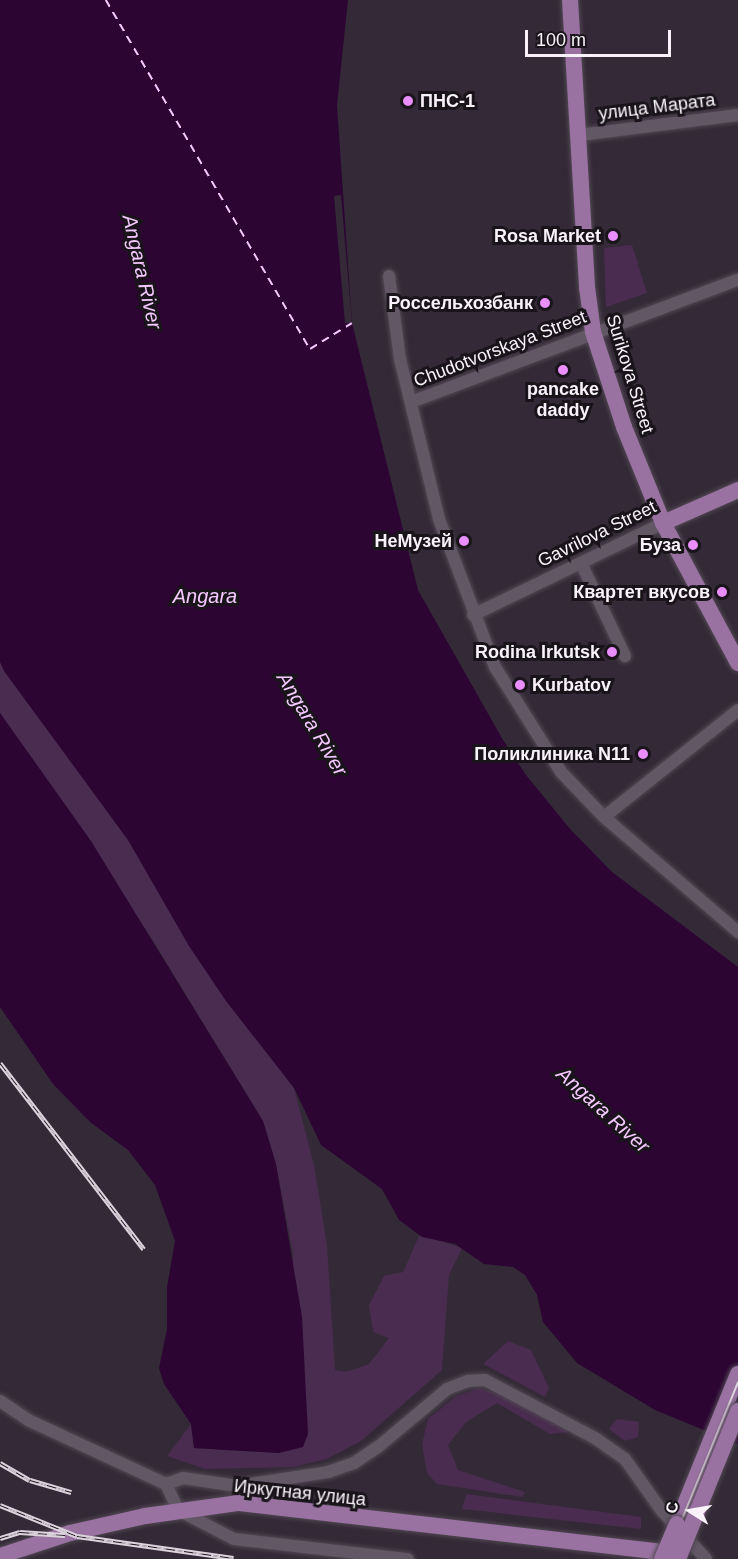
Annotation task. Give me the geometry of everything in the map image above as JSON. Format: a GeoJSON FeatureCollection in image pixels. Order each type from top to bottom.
{"type":"FeatureCollection","features":[{"type":"Feature","properties":{"kind":"main road","name":"Surikova Street"},"geometry":{"type":"LineString","coordinates":[[570,0],[580,135],[587,287],[593,332],[624,427],[663,523],[738,663]]}},
{"type":"Feature","properties":{"kind":"main road","name":"Gavrilova Street"},"geometry":{"type":"LineString","coordinates":[[663,523],[738,490]]}},
{"type":"Feature","properties":{"kind":"main road"},"geometry":{"type":"LineString","coordinates":[[668,1557],[738,1374]]}},
{"type":"Feature","properties":{"kind":"main road"},"geometry":{"type":"LineString","coordinates":[[668,1557],[738,1411]]}},
{"type":"Feature","properties":{"kind":"main road","name":"Иркутная улица"},"geometry":{"type":"LineString","coordinates":[[0,1556],[70,1533],[178,1509],[239,1503],[668,1557]]}},
{"type":"Feature","properties":{"kind":"street","name":"улица Марата"},"geometry":{"type":"LineString","coordinates":[[580,135],[738,115]]}},
{"type":"Feature","properties":{"kind":"street"},"geometry":{"type":"LineString","coordinates":[[389,276],[400,359],[439,519],[473,615],[495,667],[561,772],[604,817],[738,932]]}},
{"type":"Feature","properties":{"kind":"street","name":"Chudotvorskaya Street"},"geometry":{"type":"LineString","coordinates":[[411,402],[593,332],[738,280]]}},
{"type":"Feature","properties":{"kind":"street","name":"Gavrilova Street"},"geometry":{"type":"LineString","coordinates":[[473,615],[663,523]]}},
{"type":"Feature","properties":{"kind":"street"},"geometry":{"type":"LineString","coordinates":[[581,563],[625,656]]}},
{"type":"Feature","properties":{"kind":"street"},"geometry":{"type":"LineString","coordinates":[[604,817],[738,710]]}},
{"type":"Feature","properties":{"kind":"street"},"geometry":{"type":"LineString","coordinates":[[166,1484],[183,1478],[237,1486],[328,1472],[354,1463],[378,1447],[447,1389],[468,1381],[485,1380],[595,1438],[625,1459],[662,1511],[706,1559]]}},
{"type":"Feature","properties":{"kind":"street"},"geometry":{"type":"LineString","coordinates":[[0,1401],[28,1420],[166,1484],[178,1509],[234,1539],[408,1559]]}},
{"type":"Feature","properties":{"kind":"shaded area"},"geometry":{"type":"Polygon","coordinates":[[[632,245],[647,293],[606,307],[604,248],[632,245]]]}},
{"type":"Feature","properties":{"kind":"shaded area"},"geometry":{"type":"Polygon","coordinates":[[[0,662],[128,840],[210,977],[294,1088],[314,1165],[327,1245],[335,1370],[346,1372],[369,1364],[389,1338],[373,1332],[369,1305],[384,1276],[403,1272],[420,1234],[462,1248],[449,1275],[442,1370],[361,1441],[327,1459],[294,1467],[205,1469],[167,1456],[191,1424],[194,1448],[279,1453],[293,1254],[276,1164],[263,1121],[152,939],[0,713],[0,662]]]}},
{"type":"Feature","properties":{"kind":"shaded area"},"geometry":{"type":"Polygon","coordinates":[[[508,1341],[531,1350],[549,1388],[545,1397],[483,1364],[508,1341]]]}},
{"type":"Feature","properties":{"kind":"shaded area"},"geometry":{"type":"Polygon","coordinates":[[[479,1388],[509,1397],[570,1432],[550,1434],[497,1403],[466,1422],[448,1445],[458,1470],[525,1492],[522,1497],[437,1484],[427,1473],[422,1444],[428,1419],[456,1396],[479,1388]]]}},
{"type":"Feature","properties":{"kind":"shaded area"},"geometry":{"type":"Polygon","coordinates":[[[617,1419],[639,1422],[638,1437],[625,1441],[609,1429],[617,1419]]]}},
{"type":"Feature","properties":{"kind":"shaded area"},"geometry":{"type":"Polygon","coordinates":[[[466,1494],[641,1517],[641,1529],[462,1509],[466,1494]]]}},
{"type":"Feature","properties":{"kind":"water","name":"Angara"},"geometry":{"type":"Polygon","coordinates":[[[0,0],[348,0],[337,105],[352,323],[418,590],[503,740],[526,775],[571,830],[612,872],[738,967],[738,1444],[655,1410],[577,1363],[543,1322],[537,1295],[525,1275],[513,1267],[484,1264],[455,1244],[422,1237],[399,1220],[382,1189],[321,1145],[294,1088],[226,1001],[189,946],[128,840],[4,671],[0,662],[0,0]]]}},
{"type":"Feature","properties":{"kind":"water"},"geometry":{"type":"Polygon","coordinates":[[[0,713],[91,841],[263,1121],[276,1164],[302,1317],[308,1434],[303,1447],[279,1453],[194,1448],[191,1424],[164,1384],[159,1368],[167,1329],[167,1287],[175,1241],[155,1185],[128,1150],[90,1122],[53,1084],[0,1007],[0,713]]]}},
{"type":"Feature","properties":{"kind":"pier"},"geometry":{"type":"Polygon","coordinates":[[[341,195],[352,323],[345,323],[334,196],[341,195]]]}},
{"type":"Feature","properties":{"kind":"ferry route"},"geometry":{"type":"LineString","coordinates":[[106,0],[310,349],[352,323]]}},
{"type":"Feature","properties":{"kind":"tram line"},"geometry":{"type":"LineString","coordinates":[[666,1559],[738,1383]]}},
{"type":"Feature","properties":{"kind":"railway"},"geometry":{"type":"LineString","coordinates":[[0,1063],[144,1249]]}},
{"type":"Feature","properties":{"kind":"railway"},"geometry":{"type":"LineString","coordinates":[[0,1463],[30,1480],[71,1492]]}},
{"type":"Feature","properties":{"kind":"railway"},"geometry":{"type":"LineString","coordinates":[[0,1505],[77,1536],[233,1558]]}},
{"type":"Feature","properties":{"kind":"railway"},"geometry":{"type":"LineString","coordinates":[[0,1538],[20,1532],[65,1535]]}},
{"type":"Feature","properties":{"kind":"place","name":"ПНС-1"},"geometry":{"type":"Point","coordinates":[408,101]}},
{"type":"Feature","properties":{"kind":"place","name":"Rosa Market"},"geometry":{"type":"Point","coordinates":[613,236]}},
{"type":"Feature","properties":{"kind":"place","name":"Россельхозбанк"},"geometry":{"type":"Point","coordinates":[545,303]}},
{"type":"Feature","properties":{"kind":"place","name":"pancake daddy"},"geometry":{"type":"Point","coordinates":[563,370]}},
{"type":"Feature","properties":{"kind":"place","name":"НеМузей"},"geometry":{"type":"Point","coordinates":[464,541]}},
{"type":"Feature","properties":{"kind":"place","name":"Буза"},"geometry":{"type":"Point","coordinates":[693,545]}},
{"type":"Feature","properties":{"kind":"place","name":"Квартет вкусов"},"geometry":{"type":"Point","coordinates":[722,592]}},
{"type":"Feature","properties":{"kind":"place","name":"Rodina Irkutsk"},"geometry":{"type":"Point","coordinates":[612,652]}},
{"type":"Feature","properties":{"kind":"place","name":"Kurbatov"},"geometry":{"type":"Point","coordinates":[520,685]}},
{"type":"Feature","properties":{"kind":"place","name":"Поликлиника N11"},"geometry":{"type":"Point","coordinates":[643,754]}},
{"type":"Feature","properties":{"kind":"water label","name":"Angara River"},"geometry":{"type":"Point","coordinates":[142,272]}},
{"type":"Feature","properties":{"kind":"water label","name":"Angara River"},"geometry":{"type":"Point","coordinates":[312,724]}},
{"type":"Feature","properties":{"kind":"water label","name":"Angara River"},"geometry":{"type":"Point","coordinates":[603,1110]}}]}
